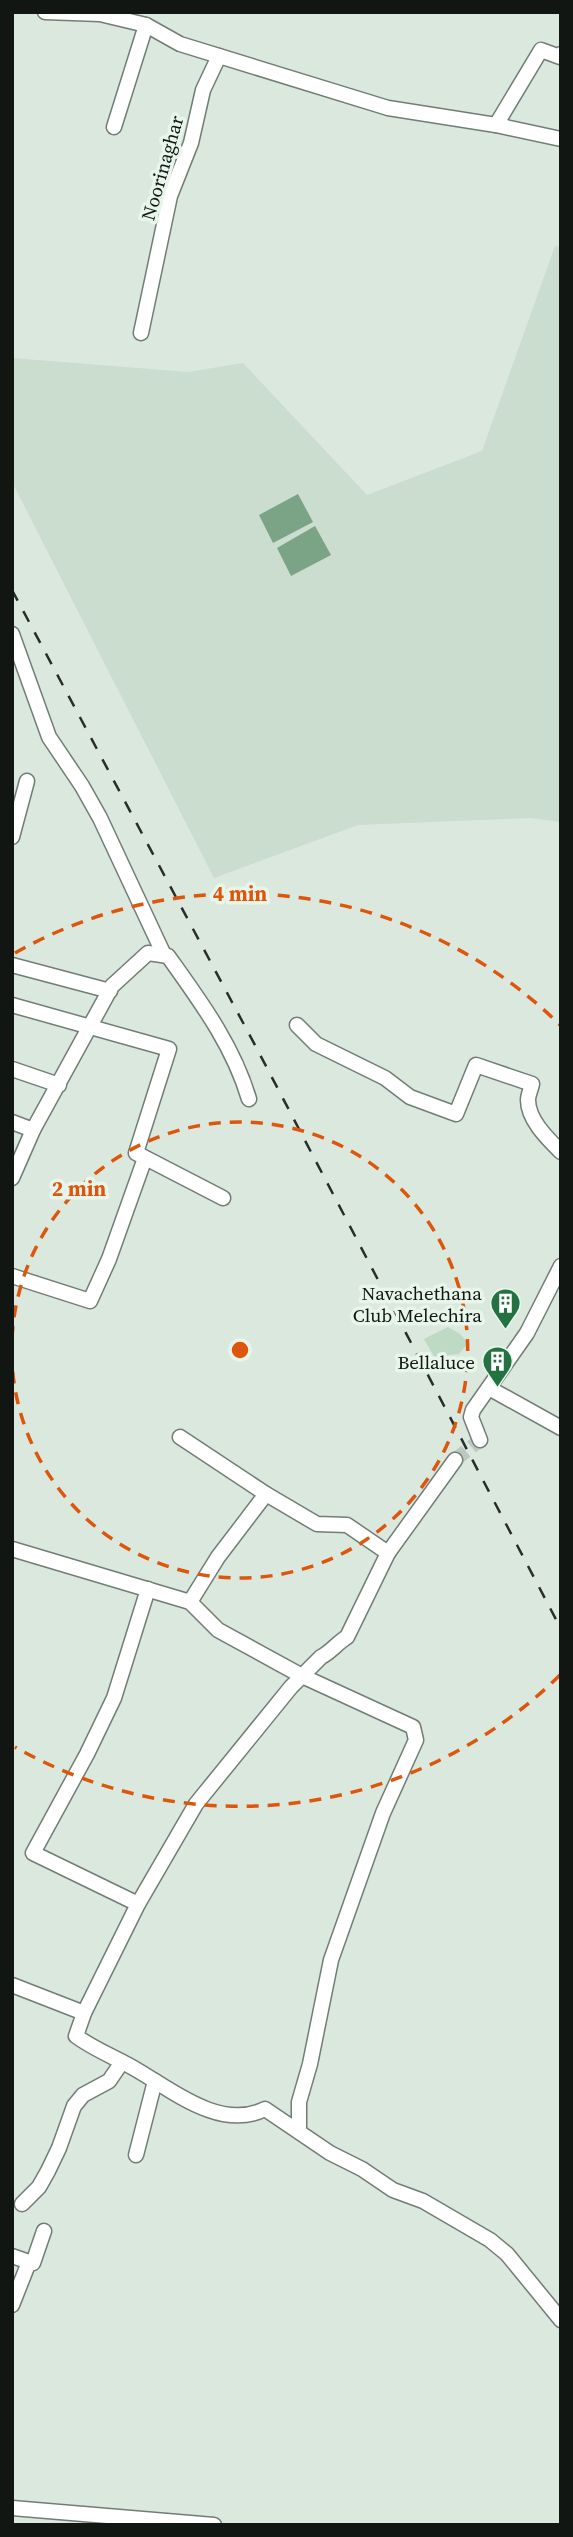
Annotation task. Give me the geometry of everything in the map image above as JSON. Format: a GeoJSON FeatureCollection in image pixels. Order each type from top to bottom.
{"type":"FeatureCollection","features":[{"type":"Feature","properties":{"kind":"street"},"geometry":{"type":"LineString","coordinates":[[44,12],[100,15],[146,24],[180,44],[387,108],[496,125],[561,139]]}},
{"type":"Feature","properties":{"kind":"street"},"geometry":{"type":"LineString","coordinates":[[114,127],[146,24]]}},
{"type":"Feature","properties":{"kind":"street"},"geometry":{"type":"LineString","coordinates":[[496,125],[541,50],[560,57],[561,54]]}},
{"type":"Feature","properties":{"kind":"street","name":"Noorinaghar"},"geometry":{"type":"LineString","coordinates":[[141,333],[170,196],[188,151],[203,90],[219,56]]}},
{"type":"Feature","properties":{"kind":"street"},"geometry":{"type":"LineString","coordinates":[[12,634],[49,737],[100,818],[164,955]]}},
{"type":"Feature","properties":{"kind":"street"},"geometry":{"type":"LineString","coordinates":[[12,837],[27,781]]}},
{"type":"Feature","properties":{"kind":"street"},"geometry":{"type":"LineString","coordinates":[[12,1178],[33,1130],[110,991],[148,953],[168,956],[226,1041],[238,1064],[249,1099]]}},
{"type":"Feature","properties":{"kind":"street"},"geometry":{"type":"LineString","coordinates":[[12,965],[110,991]]}},
{"type":"Feature","properties":{"kind":"street"},"geometry":{"type":"LineString","coordinates":[[12,1005],[169,1049],[136,1153],[223,1198]]}},
{"type":"Feature","properties":{"kind":"street"},"geometry":{"type":"LineString","coordinates":[[297,1025],[316,1044],[385,1078],[410,1097],[456,1114],[476,1065],[532,1084],[528,1101],[531,1114],[561,1152]]}},
{"type":"Feature","properties":{"kind":"street"},"geometry":{"type":"LineString","coordinates":[[12,1069],[59,1085]]}},
{"type":"Feature","properties":{"kind":"street"},"geometry":{"type":"LineString","coordinates":[[12,1122],[33,1130]]}},
{"type":"Feature","properties":{"kind":"street"},"geometry":{"type":"LineString","coordinates":[[12,1276],[90,1301],[109,1259],[145,1158]]}},
{"type":"Feature","properties":{"kind":"street"},"geometry":{"type":"LineString","coordinates":[[480,1440],[471,1417],[473,1410],[537,1316],[561,1266]]}},
{"type":"Feature","properties":{"kind":"street"},"geometry":{"type":"LineString","coordinates":[[489,1388],[561,1428]]}},
{"type":"Feature","properties":{"kind":"street"},"geometry":{"type":"LineString","coordinates":[[180,1437],[317,1524],[346,1525],[388,1553]]}},
{"type":"Feature","properties":{"kind":"street"},"geometry":{"type":"LineString","coordinates":[[455,1460],[388,1553],[347,1636],[302,1676],[196,1804],[138,1904],[84,2013],[76,2036],[184,2099],[218,2113],[237,2116],[265,2109],[393,2190],[423,2201],[490,2240],[522,2265],[561,2320]]}},
{"type":"Feature","properties":{"kind":"street"},"geometry":{"type":"LineString","coordinates":[[190,1602],[218,1557],[266,1494]]}},
{"type":"Feature","properties":{"kind":"street"},"geometry":{"type":"LineString","coordinates":[[12,1549],[190,1602],[218,1630],[302,1676],[413,1727],[416,1740],[383,1813],[331,1960],[310,2064],[299,2102],[299,2130]]}},
{"type":"Feature","properties":{"kind":"street"},"geometry":{"type":"LineString","coordinates":[[138,1904],[33,1853],[114,1698],[148,1589]]}},
{"type":"Feature","properties":{"kind":"street"},"geometry":{"type":"LineString","coordinates":[[12,1985],[84,2013]]}},
{"type":"Feature","properties":{"kind":"street"},"geometry":{"type":"LineString","coordinates":[[22,2204],[39,2187],[48,2171],[74,2106],[83,2095],[109,2081],[122,2062]]}},
{"type":"Feature","properties":{"kind":"street"},"geometry":{"type":"LineString","coordinates":[[136,2155],[155,2081]]}},
{"type":"Feature","properties":{"kind":"street"},"geometry":{"type":"LineString","coordinates":[[12,2256],[33,2263],[44,2231]]}},
{"type":"Feature","properties":{"kind":"street"},"geometry":{"type":"LineString","coordinates":[[12,2305],[29,2262]]}},
{"type":"Feature","properties":{"kind":"street"},"geometry":{"type":"LineString","coordinates":[[12,2508],[214,2525]]}},
{"type":"Feature","properties":{"kind":"shaded area"},"geometry":{"type":"Polygon","coordinates":[[[555,246],[561,247],[561,822],[531,818],[358,825],[214,878],[12,482],[12,358],[188,372],[243,363],[367,495],[482,451],[555,246]]]}},
{"type":"Feature","properties":{"kind":"shaded area"},"geometry":{"type":"Polygon","coordinates":[[[298,494],[313,522],[273,543],[259,515],[298,494]]]}},
{"type":"Feature","properties":{"kind":"shaded area"},"geometry":{"type":"Polygon","coordinates":[[[315,526],[331,555],[291,576],[277,548],[315,526]]]}},
{"type":"Feature","properties":{"kind":"shaded area"},"geometry":{"type":"Polygon","coordinates":[[[448,1327],[468,1343],[459,1354],[436,1360],[424,1339],[448,1327]]]}},
{"type":"Feature","properties":{"kind":"tunnel"},"geometry":{"type":"LineString","coordinates":[[455,1460],[480,1440]]}},
{"type":"Feature","properties":{"kind":"railway"},"geometry":{"type":"LineString","coordinates":[[12,590],[256,1047],[561,1629]]}},
{"type":"Feature","properties":{"kind":"place","name":"Navachethana Club Melechira"},"geometry":{"type":"Point","coordinates":[505,1331]}},
{"type":"Feature","properties":{"kind":"place","name":"Bellaluce"},"geometry":{"type":"Point","coordinates":[498,1389]}}]}
